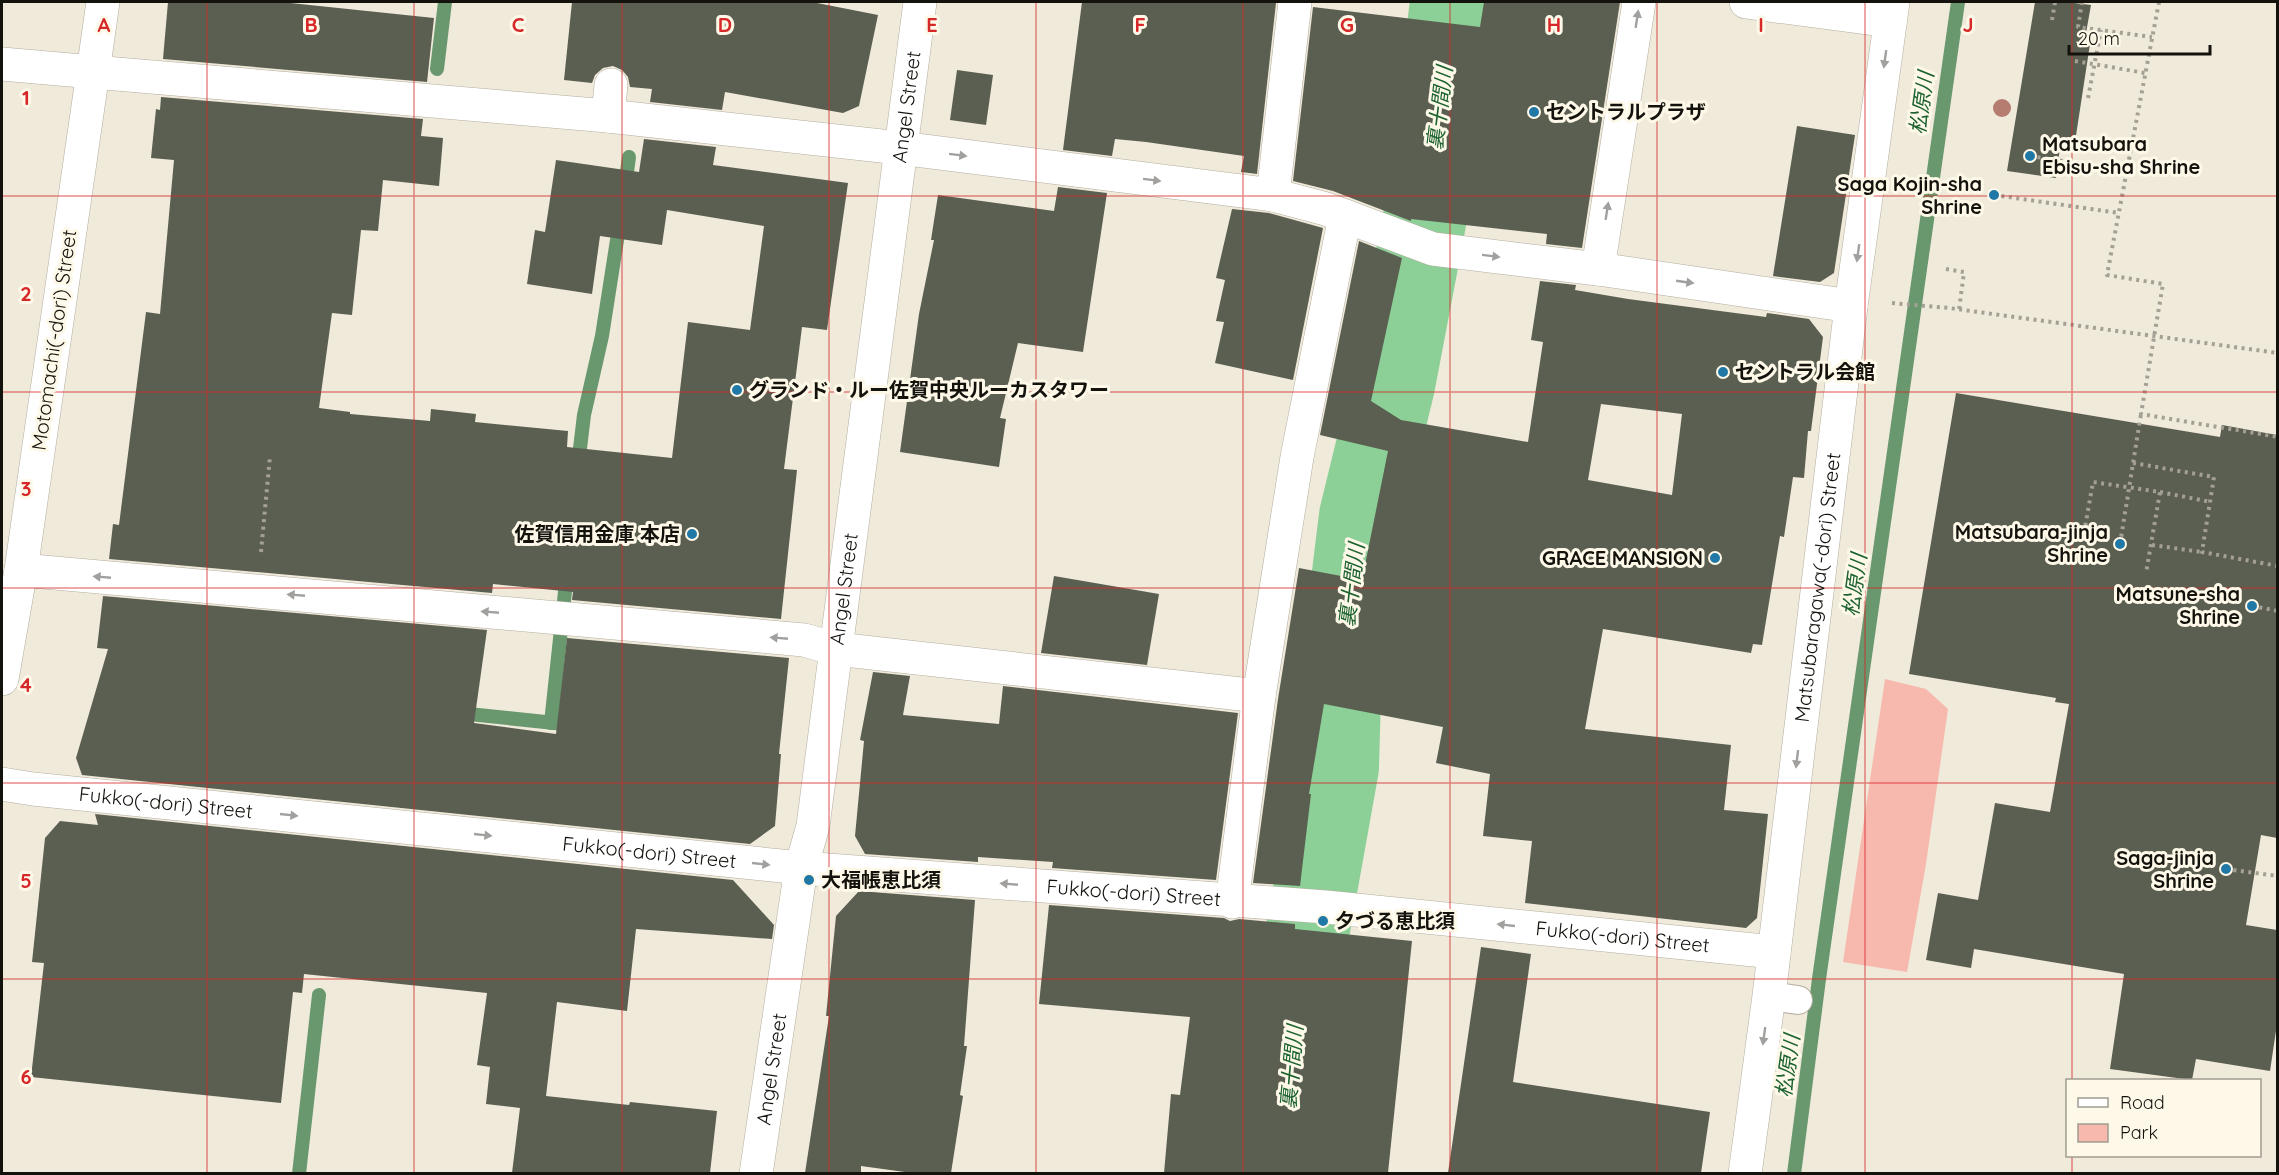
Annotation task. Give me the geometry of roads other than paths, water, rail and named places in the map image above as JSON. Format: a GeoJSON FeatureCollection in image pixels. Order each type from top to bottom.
{"type":"FeatureCollection","features":[{"type":"Feature","properties":{"kind":"street","name":"Motomachi(-dori) Street"},"geometry":{"type":"LineString","coordinates":[[2,679],[21,570],[103,2]]}},
{"type":"Feature","properties":{"kind":"street","name":"Angel Street"},"geometry":{"type":"LineString","coordinates":[[756,1173],[801,868],[813,826],[900,148],[921,2]]}},
{"type":"Feature","properties":{"kind":"street"},"geometry":{"type":"LineString","coordinates":[[1273,195],[1295,2]]}},
{"type":"Feature","properties":{"kind":"street"},"geometry":{"type":"LineString","coordinates":[[1598,269],[1640,2]]}},
{"type":"Feature","properties":{"kind":"street"},"geometry":{"type":"LineString","coordinates":[[1758,2],[1892,11]]}},
{"type":"Feature","properties":{"kind":"street","name":"Matsubaragawa(-dori) Street"},"geometry":{"type":"LineString","coordinates":[[1745,1173],[1784,998],[1774,952],[1851,306],[1892,11]]}},
{"type":"Feature","properties":{"kind":"street"},"geometry":{"type":"LineString","coordinates":[[2,64],[93,72],[609,101],[900,148],[1273,195],[1345,216],[1433,249],[1598,269],[1851,306]]}},
{"type":"Feature","properties":{"kind":"street"},"geometry":{"type":"LineString","coordinates":[[1232,902],[1259,696],[1297,457],[1345,216]]}},
{"type":"Feature","properties":{"kind":"street"},"geometry":{"type":"LineString","coordinates":[[21,570],[804,640],[836,649],[1259,696]]}},
{"type":"Feature","properties":{"kind":"street","name":"Fukko(-dori) Street"},"geometry":{"type":"LineString","coordinates":[[2,784],[801,868],[1312,907],[1774,952]]}},
{"type":"Feature","properties":{"kind":"waterway"},"geometry":{"type":"LineString","coordinates":[[437,69],[445,2]]}},
{"type":"Feature","properties":{"kind":"waterway"},"geometry":{"type":"LineString","coordinates":[[1422,2],[1452,6]]}},
{"type":"Feature","properties":{"kind":"waterway","name":"裏十間川"},"geometry":{"type":"LineString","coordinates":[[1283,1174],[1301,968],[1337,767],[1339,695],[1361,516],[1393,385],[1429,196],[1452,2]]}},
{"type":"Feature","properties":{"kind":"waterway","name":"松原川"},"geometry":{"type":"LineString","coordinates":[[1794,1174],[1819,979],[1958,2]]}},
{"type":"Feature","properties":{"kind":"waterway"},"geometry":{"type":"LineString","coordinates":[[625,187],[629,157]]}},
{"type":"Feature","properties":{"kind":"waterway"},"geometry":{"type":"LineString","coordinates":[[578,465],[584,415],[602,336],[620,221]]}},
{"type":"Feature","properties":{"kind":"waterway"},"geometry":{"type":"LineString","coordinates":[[551,723],[567,573]]}},
{"type":"Feature","properties":{"kind":"waterway"},"geometry":{"type":"LineString","coordinates":[[459,713],[574,725]]}},
{"type":"Feature","properties":{"kind":"waterway"},"geometry":{"type":"LineString","coordinates":[[299,1174],[319,995]]}},
{"type":"Feature","properties":{"kind":"place","name":"セントラルプラザ"},"geometry":{"type":"Point","coordinates":[1534,112]}},
{"type":"Feature","properties":{"kind":"place","name":"Matsubara Ebisu-sha Shrine"},"geometry":{"type":"Point","coordinates":[2030,156]}},
{"type":"Feature","properties":{"kind":"place","name":"Saga Kojin-sha Shrine"},"geometry":{"type":"Point","coordinates":[1994,195]}},
{"type":"Feature","properties":{"kind":"place","name":"セントラル会館"},"geometry":{"type":"Point","coordinates":[1723,372]}},
{"type":"Feature","properties":{"kind":"place","name":"グランド・ルー佐賀中央ルーカスタワー"},"geometry":{"type":"Point","coordinates":[737,390]}},
{"type":"Feature","properties":{"kind":"place","name":"佐賀信用金庫 本店"},"geometry":{"type":"Point","coordinates":[692,534]}},
{"type":"Feature","properties":{"kind":"place","name":"Matsubara-jinja Shrine"},"geometry":{"type":"Point","coordinates":[2120,544]}},
{"type":"Feature","properties":{"kind":"place","name":"GRACE MANSION"},"geometry":{"type":"Point","coordinates":[1715,558]}},
{"type":"Feature","properties":{"kind":"place","name":"Matsune-sha Shrine"},"geometry":{"type":"Point","coordinates":[2252,606]}},
{"type":"Feature","properties":{"kind":"place","name":"Saga-jinja Shrine"},"geometry":{"type":"Point","coordinates":[2226,869]}},
{"type":"Feature","properties":{"kind":"place","name":"大福帳恵比須"},"geometry":{"type":"Point","coordinates":[809,880]}},
{"type":"Feature","properties":{"kind":"place","name":"夕づる恵比須"},"geometry":{"type":"Point","coordinates":[1323,921]}}]}
